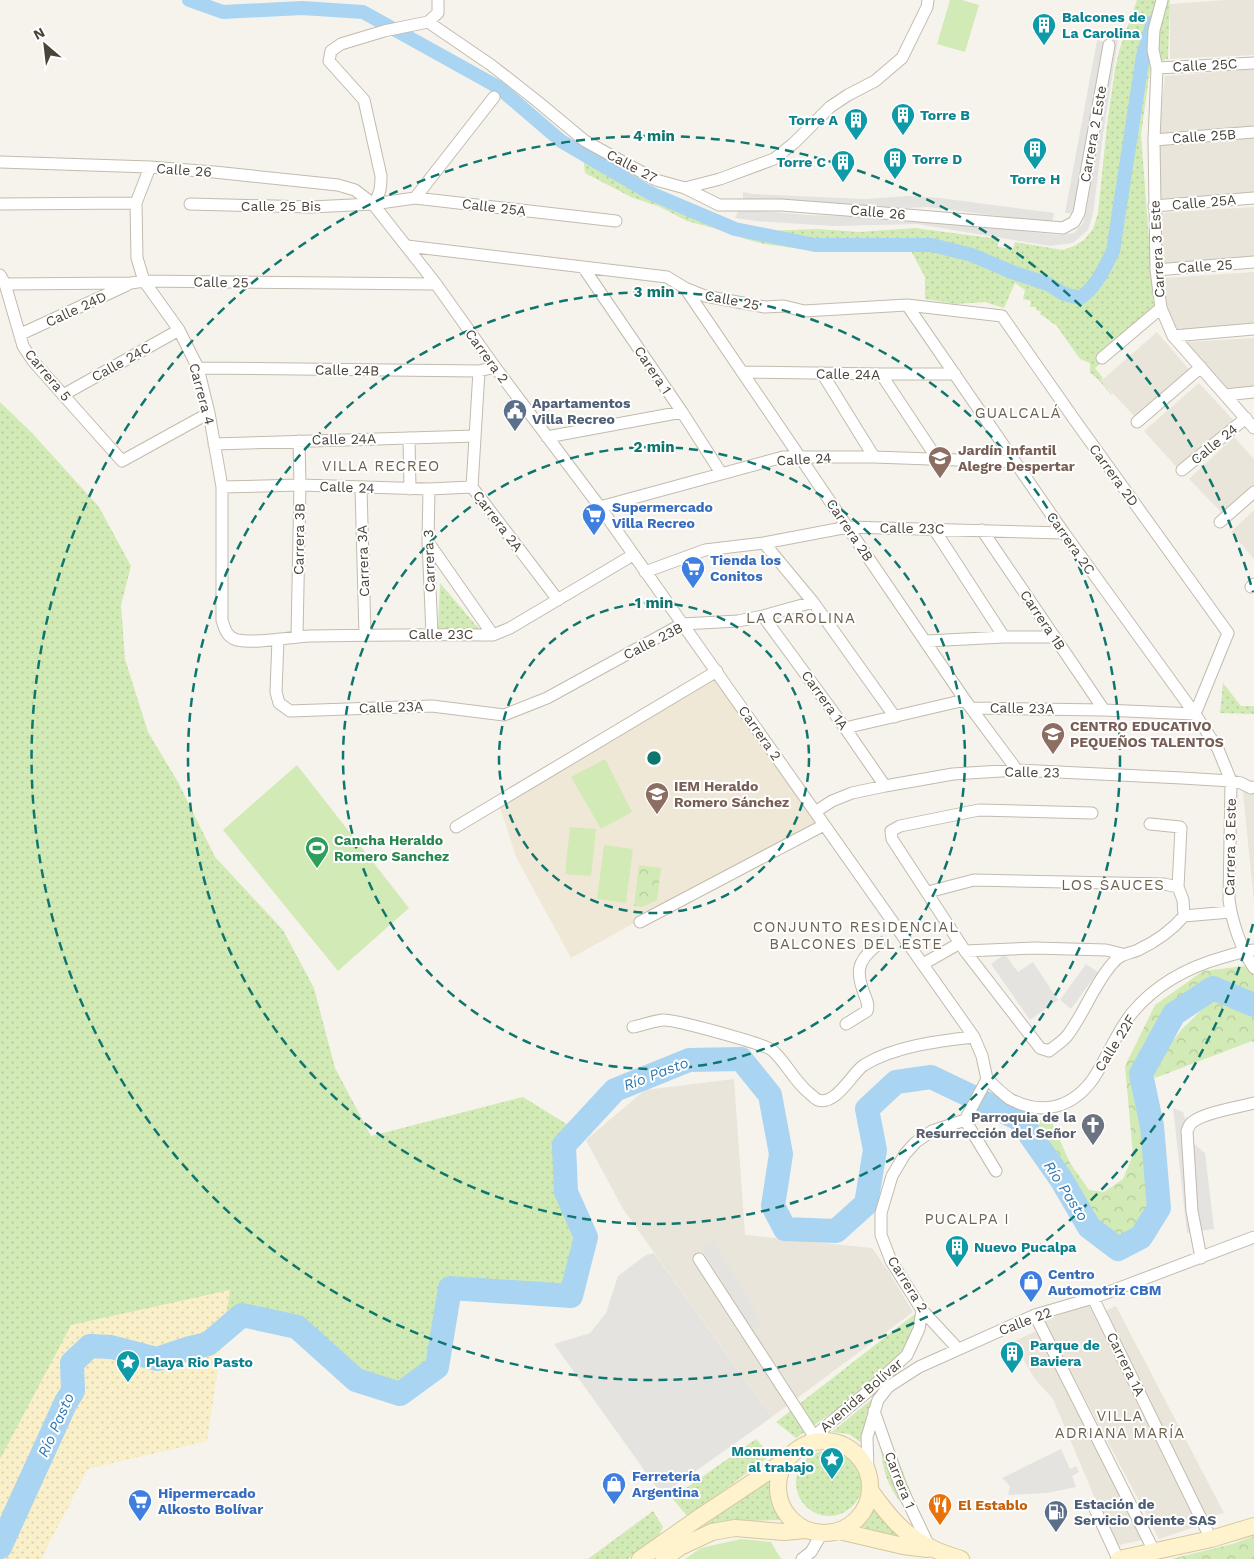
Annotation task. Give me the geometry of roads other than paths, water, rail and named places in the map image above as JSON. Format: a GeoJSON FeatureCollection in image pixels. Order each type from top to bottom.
{"type":"FeatureCollection","features":[{"type":"Feature","properties":{"kind":"main road"},"geometry":{"type":"LineString","coordinates":[[640,1559],[788,1458],[801,1447],[814,1442],[828,1441],[841,1444],[853,1451],[862,1461],[868,1473],[870,1490],[866,1508],[855,1522],[839,1531],[822,1534],[805,1530],[784,1532],[735,1528],[712,1532],[680,1547],[664,1559]]}},
{"type":"Feature","properties":{"kind":"main road"},"geometry":{"type":"LineString","coordinates":[[788,1458],[780,1473],[778,1490],[782,1506],[791,1520],[805,1530]]}},
{"type":"Feature","properties":{"kind":"main road"},"geometry":{"type":"LineString","coordinates":[[870,1490],[896,1523],[916,1539],[933,1549],[962,1559]]}},
{"type":"Feature","properties":{"kind":"main road"},"geometry":{"type":"LineString","coordinates":[[1118,1559],[1211,1539],[1254,1526]]}},
{"type":"Feature","properties":{"kind":"main road"},"geometry":{"type":"LineString","coordinates":[[839,1531],[903,1546],[933,1549]]}},
{"type":"Feature","properties":{"kind":"street"},"geometry":{"type":"LineString","coordinates":[[368,200],[379,196],[381,176],[364,100],[328,61],[331,51],[341,44],[384,31],[422,23],[438,13],[438,0]]}},
{"type":"Feature","properties":{"kind":"street","name":"Calle 27"},"geometry":{"type":"LineString","coordinates":[[422,23],[491,65],[585,141],[656,180],[685,188],[720,179],[774,159],[794,143],[830,107],[875,81],[902,58],[927,7],[928,0]]}},
{"type":"Feature","properties":{"kind":"street","name":"Carrera 3 Este"},"geometry":{"type":"LineString","coordinates":[[1162,0],[1154,30],[1153,50],[1157,68],[1154,206],[1156,270],[1161,308],[1173,336],[1254,428]]}},
{"type":"Feature","properties":{"kind":"street","name":"Carrera 2 Este"},"geometry":{"type":"LineString","coordinates":[[1074,222],[1079,213],[1109,45]]}},
{"type":"Feature","properties":{"kind":"street","name":"Calle 25C"},"geometry":{"type":"LineString","coordinates":[[1157,68],[1254,63]]}},
{"type":"Feature","properties":{"kind":"street"},"geometry":{"type":"LineString","coordinates":[[415,198],[494,97]]}},
{"type":"Feature","properties":{"kind":"street","name":"Calle 25B"},"geometry":{"type":"LineString","coordinates":[[1154,140],[1254,132]]}},
{"type":"Feature","properties":{"kind":"street","name":"Calle 26"},"geometry":{"type":"LineString","coordinates":[[0,162],[150,167],[214,172],[338,185],[355,190],[368,200]]}},
{"type":"Feature","properties":{"kind":"street","name":"Carrera 4"},"geometry":{"type":"LineString","coordinates":[[150,167],[136,203],[137,258],[144,281],[179,330],[198,368],[209,413],[222,487],[222,620],[228,636]]}},
{"type":"Feature","properties":{"kind":"street","name":"Calle 26"},"geometry":{"type":"LineString","coordinates":[[685,188],[719,205],[780,206],[860,211],[1063,228],[1074,222]]}},
{"type":"Feature","properties":{"kind":"street","name":"Calle 25A"},"geometry":{"type":"LineString","coordinates":[[368,200],[415,198],[616,221]]}},
{"type":"Feature","properties":{"kind":"street","name":"Calle 25A"},"geometry":{"type":"LineString","coordinates":[[1154,206],[1254,198]]}},
{"type":"Feature","properties":{"kind":"street","name":"Calle 25 Bis"},"geometry":{"type":"LineString","coordinates":[[190,204],[310,207],[368,200]]}},
{"type":"Feature","properties":{"kind":"street","name":"Carrera 2"},"geometry":{"type":"LineString","coordinates":[[368,200],[436,284],[494,366],[600,507],[717,671],[824,825],[893,934],[923,964],[974,1037],[982,1056],[987,1079]]}},
{"type":"Feature","properties":{"kind":"street"},"geometry":{"type":"LineString","coordinates":[[0,204],[136,203]]}},
{"type":"Feature","properties":{"kind":"street","name":"Calle 25"},"geometry":{"type":"LineString","coordinates":[[407,246],[667,277],[685,288],[705,296],[765,307],[784,306],[804,311],[907,305],[1002,316]]}},
{"type":"Feature","properties":{"kind":"street","name":"Calle 25"},"geometry":{"type":"LineString","coordinates":[[1156,270],[1254,262]]}},
{"type":"Feature","properties":{"kind":"street","name":"Carera 1"},"geometry":{"type":"LineString","coordinates":[[583,267],[682,412],[721,473]]}},
{"type":"Feature","properties":{"kind":"street","name":"Calle 25"},"geometry":{"type":"LineString","coordinates":[[3,280],[131,283],[144,281],[436,284]]}},
{"type":"Feature","properties":{"kind":"street","name":"Carrera 5"},"geometry":{"type":"LineString","coordinates":[[3,280],[21,334],[23,346],[33,361],[122,461],[209,413]]}},
{"type":"Feature","properties":{"kind":"street","name":"Calle 24D"},"geometry":{"type":"LineString","coordinates":[[21,334],[131,283]]}},
{"type":"Feature","properties":{"kind":"street","name":"Carrera 2B"},"geometry":{"type":"LineString","coordinates":[[685,288],[969,704],[1017,770]]}},
{"type":"Feature","properties":{"kind":"street","name":"Carrera 2C"},"geometry":{"type":"LineString","coordinates":[[907,305],[1014,462],[1195,714],[1218,749],[1231,782]]}},
{"type":"Feature","properties":{"kind":"street"},"geometry":{"type":"LineString","coordinates":[[1102,358],[1161,308]]}},
{"type":"Feature","properties":{"kind":"street","name":"Carrera 2D"},"geometry":{"type":"LineString","coordinates":[[1002,316],[1228,633],[1195,714]]}},
{"type":"Feature","properties":{"kind":"street"},"geometry":{"type":"LineString","coordinates":[[1173,336],[1254,329]]}},
{"type":"Feature","properties":{"kind":"street","name":"Calle 24C"},"geometry":{"type":"LineString","coordinates":[[63,395],[179,330]]}},
{"type":"Feature","properties":{"kind":"street","name":"Calle 24B"},"geometry":{"type":"LineString","coordinates":[[198,368],[479,371],[494,366]]}},
{"type":"Feature","properties":{"kind":"street"},"geometry":{"type":"LineString","coordinates":[[1137,422],[1200,367]]}},
{"type":"Feature","properties":{"kind":"street","name":"Carrera 2A"},"geometry":{"type":"LineString","coordinates":[[479,371],[472,487],[558,600]]}},
{"type":"Feature","properties":{"kind":"street","name":"Calle 24A"},"geometry":{"type":"LineString","coordinates":[[742,372],[955,374]]}},
{"type":"Feature","properties":{"kind":"street"},"geometry":{"type":"LineString","coordinates":[[822,374],[874,457]]}},
{"type":"Feature","properties":{"kind":"street"},"geometry":{"type":"LineString","coordinates":[[881,374],[938,460]]}},
{"type":"Feature","properties":{"kind":"street"},"geometry":{"type":"LineString","coordinates":[[1225,395],[1254,392]]}},
{"type":"Feature","properties":{"kind":"street"},"geometry":{"type":"LineString","coordinates":[[547,437],[682,412]]}},
{"type":"Feature","properties":{"kind":"street","name":"Calle 24"},"geometry":{"type":"LineString","coordinates":[[1182,470],[1246,418]]}},
{"type":"Feature","properties":{"kind":"street","name":"Calle 24A"},"geometry":{"type":"LineString","coordinates":[[214,444],[475,436]]}},
{"type":"Feature","properties":{"kind":"street"},"geometry":{"type":"LineString","coordinates":[[409,438],[410,488]]}},
{"type":"Feature","properties":{"kind":"street","name":"Carrera 3B"},"geometry":{"type":"LineString","coordinates":[[297,637],[299,440]]}},
{"type":"Feature","properties":{"kind":"street","name":"Calle 24"},"geometry":{"type":"LineString","coordinates":[[600,507],[783,457],[874,457],[1014,462]]}},
{"type":"Feature","properties":{"kind":"street","name":"Calle 24"},"geometry":{"type":"LineString","coordinates":[[222,487],[300,485],[429,489],[472,487]]}},
{"type":"Feature","properties":{"kind":"street","name":"Carrera 3A"},"geometry":{"type":"LineString","coordinates":[[361,488],[365,635]]}},
{"type":"Feature","properties":{"kind":"street","name":"Carrera 3"},"geometry":{"type":"LineString","coordinates":[[429,489],[428,541],[432,634]]}},
{"type":"Feature","properties":{"kind":"street"},"geometry":{"type":"LineString","coordinates":[[1220,522],[1254,492]]}},
{"type":"Feature","properties":{"kind":"street","name":"Calle 23C"},"geometry":{"type":"LineString","coordinates":[[645,572],[704,550],[764,543],[848,527],[1064,533]]}},
{"type":"Feature","properties":{"kind":"street"},"geometry":{"type":"LineString","coordinates":[[934,529],[1004,637]]}},
{"type":"Feature","properties":{"kind":"street","name":"Carrera 1B"},"geometry":{"type":"LineString","coordinates":[[982,530],[1104,710]]}},
{"type":"Feature","properties":{"kind":"street"},"geometry":{"type":"LineString","coordinates":[[428,541],[493,635]]}},
{"type":"Feature","properties":{"kind":"street"},"geometry":{"type":"LineString","coordinates":[[764,543],[813,602],[895,716]]}},
{"type":"Feature","properties":{"kind":"street","name":"Calle 23C"},"geometry":{"type":"LineString","coordinates":[[228,636],[246,641],[365,635],[493,635],[510,628],[633,555]]}},
{"type":"Feature","properties":{"kind":"street","name":"Calle 23B"},"geometry":{"type":"LineString","coordinates":[[504,715],[547,698],[682,624],[738,621],[813,602]]}},
{"type":"Feature","properties":{"kind":"street","name":"Carrera 1A"},"geometry":{"type":"LineString","coordinates":[[763,616],[885,786]]}},
{"type":"Feature","properties":{"kind":"street"},"geometry":{"type":"LineString","coordinates":[[926,641],[1004,637],[1055,637]]}},
{"type":"Feature","properties":{"kind":"street","name":"Calle 23A"},"geometry":{"type":"LineString","coordinates":[[278,639],[276,692],[279,703],[290,711],[432,706],[504,715]]}},
{"type":"Feature","properties":{"kind":"street"},"geometry":{"type":"LineString","coordinates":[[456,827],[717,671]]}},
{"type":"Feature","properties":{"kind":"street","name":"Calle 23A"},"geometry":{"type":"LineString","coordinates":[[845,728],[895,716],[969,704],[1195,714]]}},
{"type":"Feature","properties":{"kind":"street","name":"Calle 23"},"geometry":{"type":"LineString","coordinates":[[815,812],[832,801],[885,786],[953,774],[1017,770],[1231,782],[1241,783],[1251,788],[1254,787]]}},
{"type":"Feature","properties":{"kind":"street","name":"Carrera 3 Este"},"geometry":{"type":"LineString","coordinates":[[1231,782],[1230,912],[1236,931],[1250,950],[1254,968]]}},
{"type":"Feature","properties":{"kind":"street"},"geometry":{"type":"LineString","coordinates":[[1092,813],[979,810],[900,826],[891,831],[892,839],[962,947],[1040,1048],[1050,1051],[1066,1038],[1096,986],[1111,965],[1122,954],[1136,950],[1149,943],[1175,926],[1184,916],[1230,912]]}},
{"type":"Feature","properties":{"kind":"street"},"geometry":{"type":"LineString","coordinates":[[1150,824],[1180,826],[1181,828],[1178,887],[1183,900],[1184,916]]}},
{"type":"Feature","properties":{"kind":"street"},"geometry":{"type":"LineString","coordinates":[[640,922],[824,825]]}},
{"type":"Feature","properties":{"kind":"street"},"geometry":{"type":"LineString","coordinates":[[928,892],[974,880],[1164,884],[1178,887]]}},
{"type":"Feature","properties":{"kind":"street"},"geometry":{"type":"LineString","coordinates":[[846,1024],[868,1011],[869,1006],[860,985],[858,971],[861,961],[876,946]]}},
{"type":"Feature","properties":{"kind":"street"},"geometry":{"type":"LineString","coordinates":[[923,964],[962,947],[1106,950],[1122,954]]}},
{"type":"Feature","properties":{"kind":"street","name":"Calle 22F"},"geometry":{"type":"LineString","coordinates":[[987,1079],[1009,1098],[1033,1108],[1058,1106],[1077,1096],[1092,1079],[1132,1014],[1157,988],[1178,974],[1201,963],[1250,950]]}},
{"type":"Feature","properties":{"kind":"street"},"geometry":{"type":"LineString","coordinates":[[633,1027],[664,1020],[687,1023],[770,1049],[800,1085],[818,1100],[827,1100],[835,1096],[862,1067],[875,1058],[937,1041],[974,1037]]}},
{"type":"Feature","properties":{"kind":"street"},"geometry":{"type":"LineString","coordinates":[[987,1079],[968,1115],[996,1171]]}},
{"type":"Feature","properties":{"kind":"street"},"geometry":{"type":"LineString","coordinates":[[1201,1258],[1192,1211],[1189,1127],[1197,1119],[1254,1103]]}},
{"type":"Feature","properties":{"kind":"street","name":"Carrera 2"},"geometry":{"type":"LineString","coordinates":[[958,1349],[922,1310],[891,1261],[882,1235],[881,1212],[892,1176],[905,1154],[916,1142],[932,1131],[968,1115]]}},
{"type":"Feature","properties":{"kind":"street","name":"Calle 22"},"geometry":{"type":"LineString","coordinates":[[868,1473],[867,1437],[878,1400],[888,1387],[918,1367],[1035,1315],[1093,1298],[1254,1237]]}},
{"type":"Feature","properties":{"kind":"street"},"geometry":{"type":"LineString","coordinates":[[699,1259],[814,1436]]}},
{"type":"Feature","properties":{"kind":"street","name":"Carrera 1A"},"geometry":{"type":"LineString","coordinates":[[1093,1298],[1211,1539]]}},
{"type":"Feature","properties":{"kind":"street","name":"Avenida Bolívar"},"geometry":{"type":"LineString","coordinates":[[801,1447],[866,1393],[907,1355],[919,1329],[922,1310]]}},
{"type":"Feature","properties":{"kind":"street"},"geometry":{"type":"LineString","coordinates":[[1035,1315],[1154,1551]]}},
{"type":"Feature","properties":{"kind":"street","name":"Carrera 1"},"geometry":{"type":"LineString","coordinates":[[874,1411],[900,1485],[933,1549]]}},
{"type":"Feature","properties":{"kind":"street"},"geometry":{"type":"LineString","coordinates":[[1094,1509],[1118,1559]]}},
{"type":"Feature","properties":{"kind":"street"},"geometry":{"type":"LineString","coordinates":[[802,1559],[810,1552],[822,1534]]}},
{"type":"Feature","properties":{"kind":"waterway"},"geometry":{"type":"LineString","coordinates":[[189,0],[223,12],[302,8],[363,12],[498,87],[561,141],[650,193],[735,229],[815,245],[932,245],[972,255],[1012,272],[1048,284],[1064,294],[1080,298],[1096,283],[1113,251],[1143,56],[1153,22]]}},
{"type":"Feature","properties":{"kind":"waterway","name":"Río Pasto"},"geometry":{"type":"LineString","coordinates":[[0,1547],[66,1402],[73,1391],[72,1363],[90,1346],[111,1347],[157,1359],[208,1344],[242,1315],[297,1327],[356,1380],[400,1394],[437,1367],[450,1288],[571,1296],[586,1237],[566,1192],[564,1145],[615,1090],[689,1060],[741,1059],[770,1095],[781,1154],[773,1206],[785,1229],[836,1231],[866,1204],[875,1150],[867,1109],[896,1082],[931,1077],[1019,1119],[1061,1179],[1089,1227],[1118,1249],[1141,1237],[1159,1208],[1152,1126],[1141,1074],[1174,1014],[1213,988],[1254,1005]]}},
{"type":"Feature","properties":{"kind":"tunnel"},"geometry":{"type":"LineString","coordinates":[[876,946],[888,938]]}},
{"type":"Feature","properties":{"kind":"place","name":"Balcones de La Carolina"},"geometry":{"type":"Point","coordinates":[1044,46]}},
{"type":"Feature","properties":{"kind":"place","name":"Torre B"},"geometry":{"type":"Point","coordinates":[903,136]}},
{"type":"Feature","properties":{"kind":"place","name":"Torre A"},"geometry":{"type":"Point","coordinates":[856,141]}},
{"type":"Feature","properties":{"kind":"place","name":"Torre H"},"geometry":{"type":"Point","coordinates":[1035,170]}},
{"type":"Feature","properties":{"kind":"place","name":"Torre D"},"geometry":{"type":"Point","coordinates":[895,180]}},
{"type":"Feature","properties":{"kind":"place","name":"Torre C"},"geometry":{"type":"Point","coordinates":[843,183]}},
{"type":"Feature","properties":{"kind":"place","name":"Apartamentos Villa Recreo"},"geometry":{"type":"Point","coordinates":[515,432]}},
{"type":"Feature","properties":{"kind":"place","name":"Jardín Infantil Alegre Despertar"},"geometry":{"type":"Point","coordinates":[940,479]}},
{"type":"Feature","properties":{"kind":"place","name":"Supermercado Villa Recreo"},"geometry":{"type":"Point","coordinates":[594,536]}},
{"type":"Feature","properties":{"kind":"place","name":"Tienda los Conitos"},"geometry":{"type":"Point","coordinates":[693,589]}},
{"type":"Feature","properties":{"kind":"place","name":"CENTRO EDUCATIVO PEQUEÑOS TALENTOS"},"geometry":{"type":"Point","coordinates":[1053,755]}},
{"type":"Feature","properties":{"kind":"place","name":"IEM Heraldo Romero Sánchez"},"geometry":{"type":"Point","coordinates":[657,815]}},
{"type":"Feature","properties":{"kind":"place","name":"Cancha Heraldo Romero Sanchez"},"geometry":{"type":"Point","coordinates":[317,869]}},
{"type":"Feature","properties":{"kind":"place","name":"Parroquia de la Resurrección del Señor"},"geometry":{"type":"Point","coordinates":[1093,1146]}},
{"type":"Feature","properties":{"kind":"place","name":"Nuevo Pucalpa"},"geometry":{"type":"Point","coordinates":[957,1268]}},
{"type":"Feature","properties":{"kind":"place","name":"Centro Automotriz CBM"},"geometry":{"type":"Point","coordinates":[1031,1303]}},
{"type":"Feature","properties":{"kind":"place","name":"Parque de Baviera"},"geometry":{"type":"Point","coordinates":[1012,1374]}},
{"type":"Feature","properties":{"kind":"place","name":"Playa Rio Pasto"},"geometry":{"type":"Point","coordinates":[128,1383]}},
{"type":"Feature","properties":{"kind":"place","name":"Monumento al trabajo"},"geometry":{"type":"Point","coordinates":[832,1480]}},
{"type":"Feature","properties":{"kind":"place","name":"Ferretería Argentina"},"geometry":{"type":"Point","coordinates":[614,1505]}},
{"type":"Feature","properties":{"kind":"place","name":"Hipermercado Alkosto Bolívar"},"geometry":{"type":"Point","coordinates":[140,1522]}},
{"type":"Feature","properties":{"kind":"place","name":"El Establo"},"geometry":{"type":"Point","coordinates":[940,1526]}},
{"type":"Feature","properties":{"kind":"place","name":"Estación de Servicio Oriente SAS"},"geometry":{"type":"Point","coordinates":[1056,1533]}},
{"type":"Feature","properties":{"kind":"district","name":"GUALCALÁ"},"geometry":{"type":"Point","coordinates":[1018,413]}},
{"type":"Feature","properties":{"kind":"district","name":"VILLA RECREO"},"geometry":{"type":"Point","coordinates":[381,466]}},
{"type":"Feature","properties":{"kind":"district","name":"LA CAROLINA"},"geometry":{"type":"Point","coordinates":[801,618]}},
{"type":"Feature","properties":{"kind":"district","name":"LOS SAUCES"},"geometry":{"type":"Point","coordinates":[1113,885]}},
{"type":"Feature","properties":{"kind":"district","name":"CONJUNTO RESIDENCIAL BALCONES DEL ESTE"},"geometry":{"type":"Point","coordinates":[856,936]}},
{"type":"Feature","properties":{"kind":"district","name":"PUCALPA I"},"geometry":{"type":"Point","coordinates":[967,1219]}},
{"type":"Feature","properties":{"kind":"district","name":"VILLA ADRIANA MARÍA"},"geometry":{"type":"Point","coordinates":[1120,1424]}}]}
